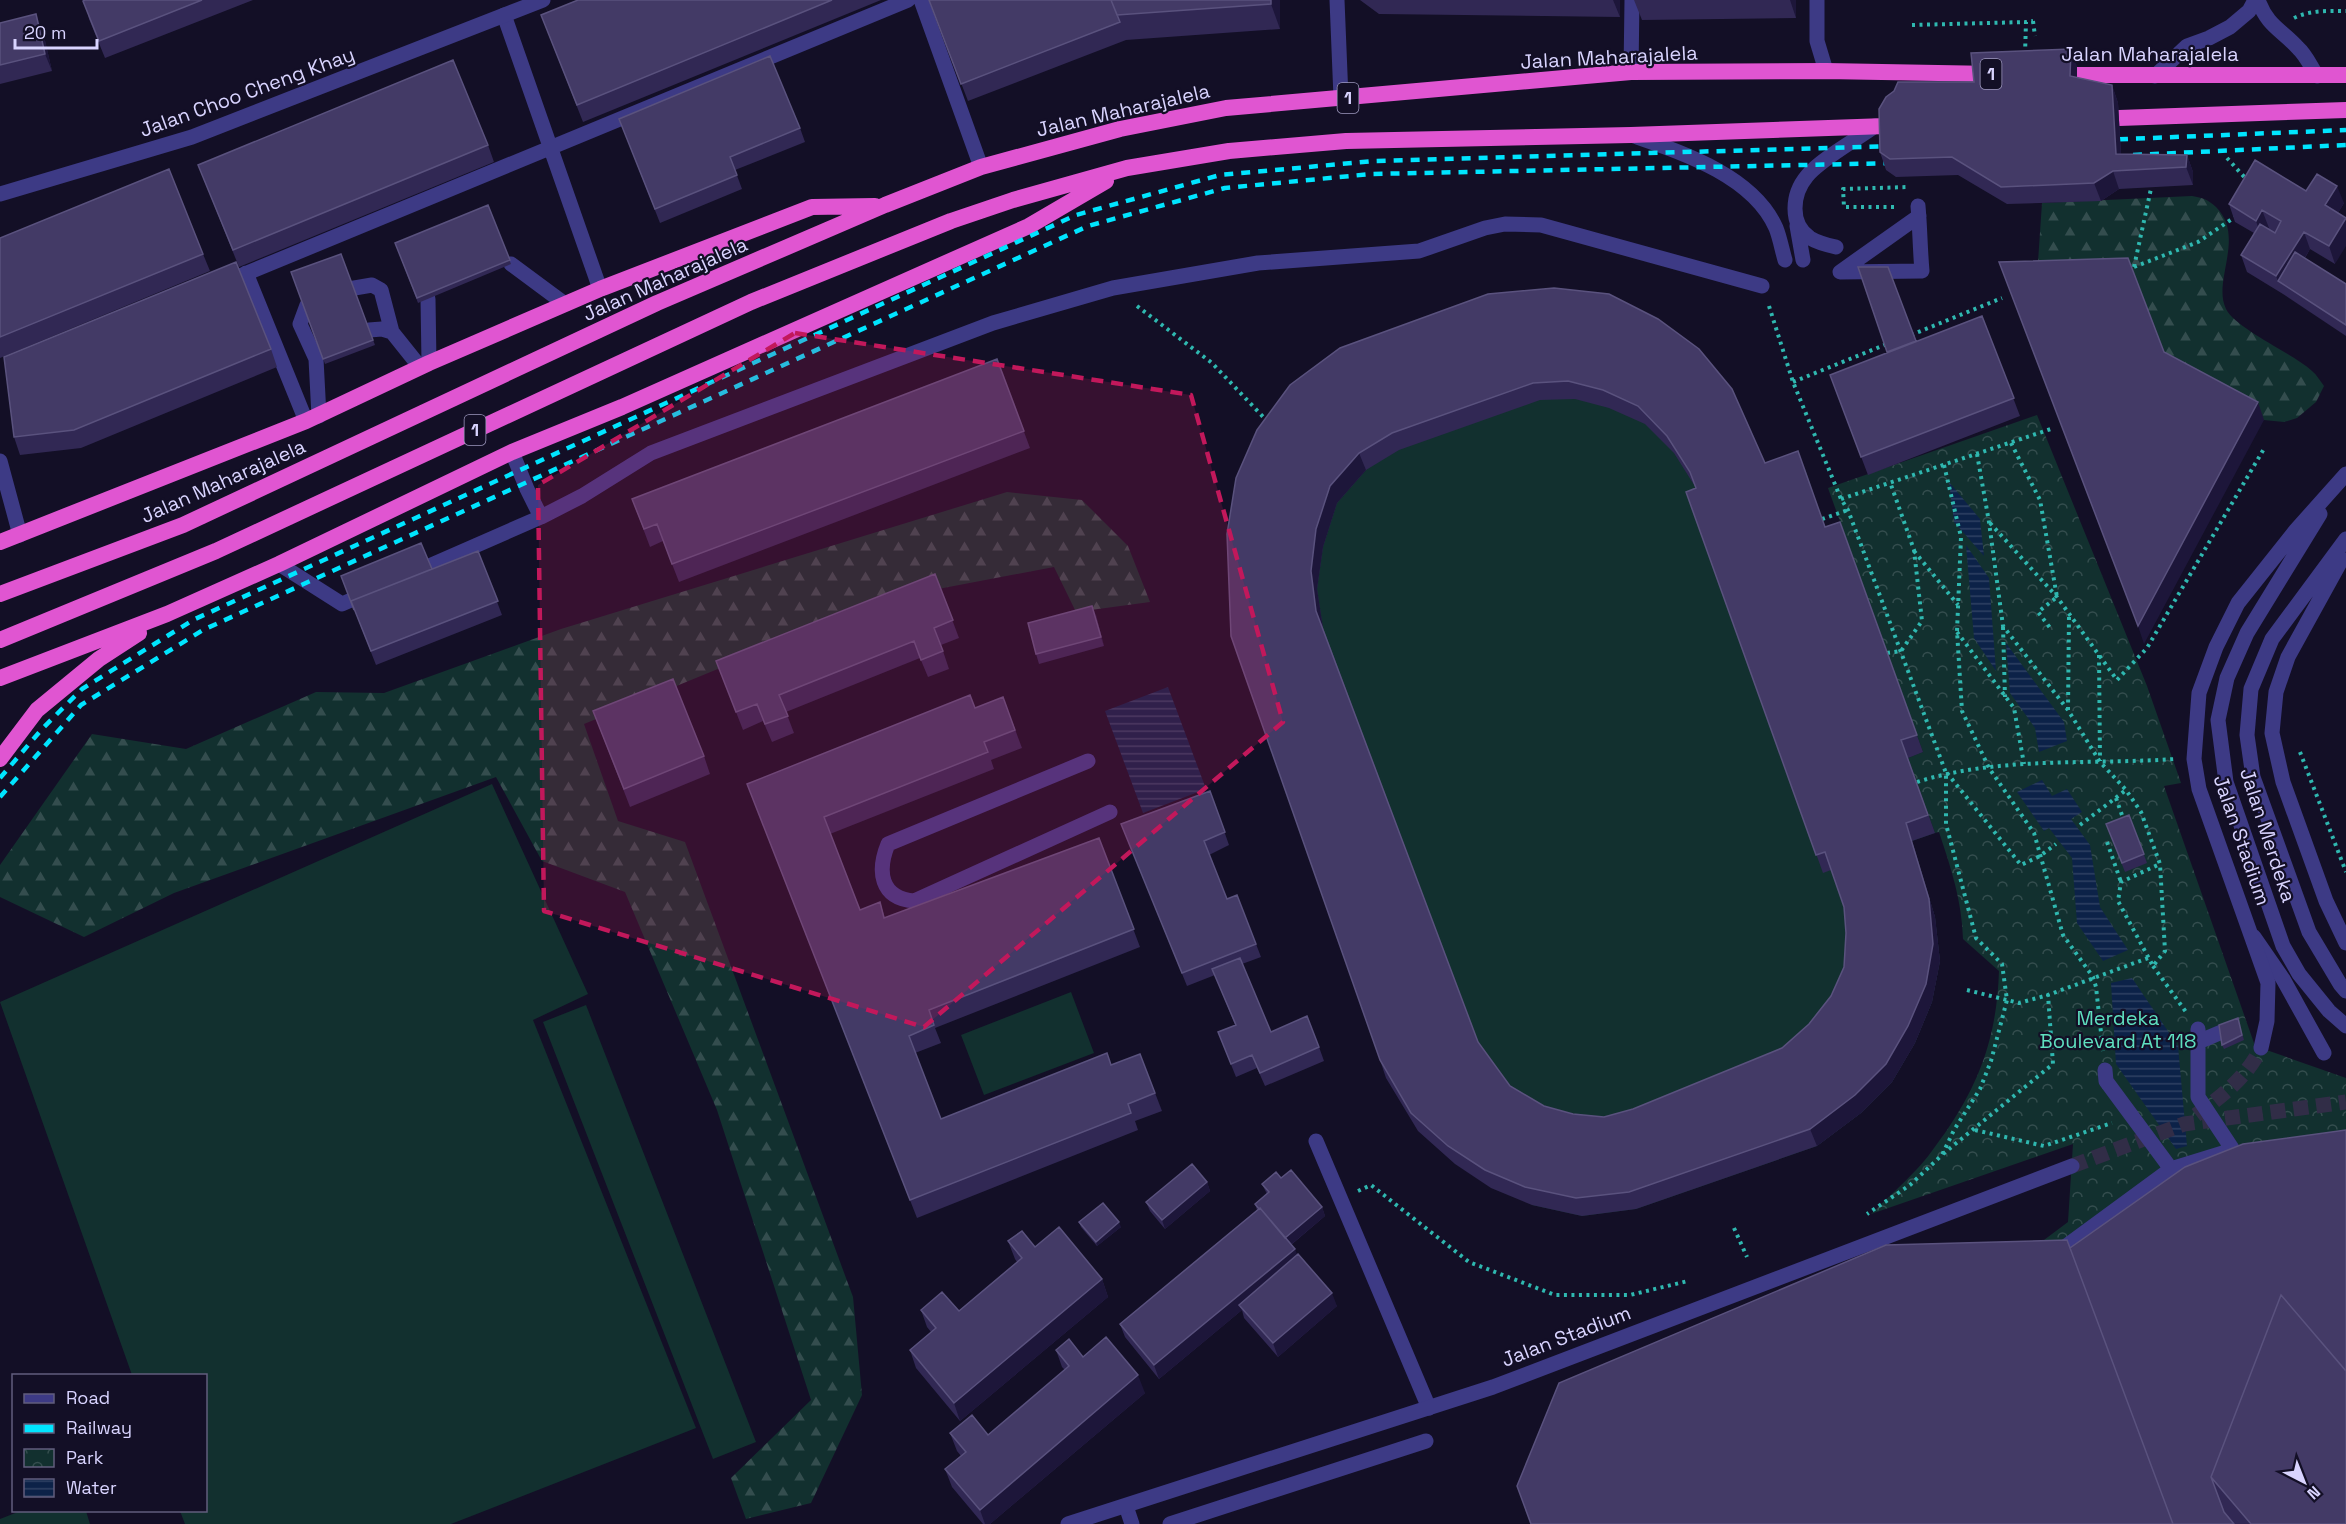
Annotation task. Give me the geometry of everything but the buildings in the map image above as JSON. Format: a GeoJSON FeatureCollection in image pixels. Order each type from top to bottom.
{"type":"FeatureCollection","features":[{"type":"Feature","properties":{"kind":"highway","name":"Jalan Maharajalela"},"geometry":{"type":"LineString","coordinates":[[0,594],[183,525],[657,303],[885,205],[981,167],[1120,129],[1226,108],[1631,72],[1826,71],[2014,74]]}},
{"type":"Feature","properties":{"kind":"highway","name":"Jalan Maharajalela"},"geometry":{"type":"LineString","coordinates":[[2038,74],[2346,75]]}},
{"type":"Feature","properties":{"kind":"highway"},"geometry":{"type":"LineString","coordinates":[[2119,118],[2346,110]]}},
{"type":"Feature","properties":{"kind":"highway","name":"1"},"geometry":{"type":"LineString","coordinates":[[0,640],[216,551],[751,302],[951,221],[1013,200],[1127,168],[1229,151],[1346,141],[1631,135],[1880,126]]}},
{"type":"Feature","properties":{"kind":"highway"},"geometry":{"type":"LineString","coordinates":[[0,678],[167,614],[279,564],[512,452],[622,407],[1020,230],[1127,168]]}},
{"type":"Feature","properties":{"kind":"highway"},"geometry":{"type":"LineString","coordinates":[[0,542],[312,418],[424,365],[600,288],[812,207],[885,205]]}},
{"type":"Feature","properties":{"kind":"highway"},"geometry":{"type":"LineString","coordinates":[[0,759],[37,710],[99,659],[167,614]]}},
{"type":"Feature","properties":{"kind":"street","name":"Jalan Choo Cheng Khay"},"geometry":{"type":"LineString","coordinates":[[0,194],[192,137],[543,0]]}},
{"type":"Feature","properties":{"kind":"street"},"geometry":{"type":"LineString","coordinates":[[203,290],[908,0]]}},
{"type":"Feature","properties":{"kind":"street"},"geometry":{"type":"LineString","coordinates":[[921,0],[981,167]]}},
{"type":"Feature","properties":{"kind":"street"},"geometry":{"type":"LineString","coordinates":[[1337,0],[1341,98]]}},
{"type":"Feature","properties":{"kind":"street"},"geometry":{"type":"LineString","coordinates":[[1631,72],[1632,0]]}},
{"type":"Feature","properties":{"kind":"street"},"geometry":{"type":"LineString","coordinates":[[1817,0],[1817,41],[1826,71]]}},
{"type":"Feature","properties":{"kind":"street"},"geometry":{"type":"LineString","coordinates":[[2155,76],[2187,46],[2230,27],[2249,11],[2257,0]]}},
{"type":"Feature","properties":{"kind":"street"},"geometry":{"type":"LineString","coordinates":[[2257,0],[2263,14],[2285,38],[2299,48],[2317,76]]}},
{"type":"Feature","properties":{"kind":"street"},"geometry":{"type":"LineString","coordinates":[[504,15],[600,288]]}},
{"type":"Feature","properties":{"kind":"street"},"geometry":{"type":"LineString","coordinates":[[1803,260],[1796,223],[1795,199],[1807,176],[1829,157],[1880,126]]}},
{"type":"Feature","properties":{"kind":"street"},"geometry":{"type":"LineString","coordinates":[[1631,135],[1687,154],[1732,179],[1762,207],[1776,228],[1785,260]]}},
{"type":"Feature","properties":{"kind":"street"},"geometry":{"type":"LineString","coordinates":[[1919,211],[1918,238],[1922,271],[1840,272],[1919,211]]}},
{"type":"Feature","properties":{"kind":"street"},"geometry":{"type":"LineString","coordinates":[[1776,228],[1796,223]]}},
{"type":"Feature","properties":{"kind":"street"},"geometry":{"type":"LineString","coordinates":[[1796,223],[1808,237],[1836,247]]}},
{"type":"Feature","properties":{"kind":"street"},"geometry":{"type":"LineString","coordinates":[[279,564],[342,604],[541,517],[582,496],[651,453],[993,323],[1113,288],[1258,263],[1419,251],[1485,228],[1505,224],[1541,225],[1762,286]]}},
{"type":"Feature","properties":{"kind":"street"},"geometry":{"type":"LineString","coordinates":[[511,264],[565,304]]}},
{"type":"Feature","properties":{"kind":"street"},"geometry":{"type":"LineString","coordinates":[[246,273],[312,418]]}},
{"type":"Feature","properties":{"kind":"street"},"geometry":{"type":"LineString","coordinates":[[312,418],[318,355],[300,324],[307,305],[331,292],[354,286],[372,285],[381,290],[392,332]]}},
{"type":"Feature","properties":{"kind":"street"},"geometry":{"type":"LineString","coordinates":[[424,365],[428,299]]}},
{"type":"Feature","properties":{"kind":"street"},"geometry":{"type":"LineString","coordinates":[[369,330],[382,329],[392,332],[424,365]]}},
{"type":"Feature","properties":{"kind":"street"},"geometry":{"type":"LineString","coordinates":[[512,452],[541,517]]}},
{"type":"Feature","properties":{"kind":"street"},"geometry":{"type":"LineString","coordinates":[[0,460],[20,535]]}},
{"type":"Feature","properties":{"kind":"street","name":"Jalan Merdeka"},"geometry":{"type":"LineString","coordinates":[[2342,479],[2247,633],[2227,678],[2218,720],[2226,782],[2283,946],[2299,974],[2329,1011],[2346,1026]]}},
{"type":"Feature","properties":{"kind":"street","name":"Jalan Stadium"},"geometry":{"type":"LineString","coordinates":[[2261,1048],[2267,1021],[2268,984],[2199,789],[2194,759],[2199,693],[2216,647],[2238,603],[2296,530],[2342,479]]}},
{"type":"Feature","properties":{"kind":"street","name":"Jalan Merdeka"},"geometry":{"type":"LineString","coordinates":[[2346,539],[2272,639],[2251,689],[2247,735],[2253,777],[2309,932],[2346,991]]}},
{"type":"Feature","properties":{"kind":"street"},"geometry":{"type":"LineString","coordinates":[[2346,551],[2288,657],[2276,692],[2272,733],[2283,782],[2326,901],[2346,943]]}},
{"type":"Feature","properties":{"kind":"street"},"geometry":{"type":"LineString","coordinates":[[1088,761],[888,844],[882,859],[882,877],[889,890],[903,900],[914,901],[1110,812]]}},
{"type":"Feature","properties":{"kind":"street"},"geometry":{"type":"LineString","coordinates":[[2251,933],[2283,979],[2324,1053]]}},
{"type":"Feature","properties":{"kind":"street"},"geometry":{"type":"LineString","coordinates":[[2224,1031],[2198,1035],[2198,1097],[2234,1150],[2249,1161]]}},
{"type":"Feature","properties":{"kind":"street"},"geometry":{"type":"LineString","coordinates":[[2105,1070],[2106,1081],[2124,1119],[2171,1169]]}},
{"type":"Feature","properties":{"kind":"street"},"geometry":{"type":"LineString","coordinates":[[1316,1141],[1429,1408]]}},
{"type":"Feature","properties":{"kind":"street"},"geometry":{"type":"LineString","coordinates":[[2058,1252],[2171,1169],[2255,1143]]}},
{"type":"Feature","properties":{"kind":"street","name":"Jalan Stadium"},"geometry":{"type":"LineString","coordinates":[[1068,1524],[1493,1387],[2072,1166]]}},
{"type":"Feature","properties":{"kind":"street"},"geometry":{"type":"LineString","coordinates":[[1170,1524],[1426,1441]]}},
{"type":"Feature","properties":{"kind":"street"},"geometry":{"type":"LineString","coordinates":[[1126,1506],[1131,1524]]}},
{"type":"Feature","properties":{"kind":"path"},"geometry":{"type":"LineString","coordinates":[[2290,20],[2302,14],[2346,11]]}},
{"type":"Feature","properties":{"kind":"path"},"geometry":{"type":"LineString","coordinates":[[2025,55],[2026,21]]}},
{"type":"Feature","properties":{"kind":"path"},"geometry":{"type":"LineString","coordinates":[[1912,25],[2033,21],[2035,36]]}},
{"type":"Feature","properties":{"kind":"path"},"geometry":{"type":"LineString","coordinates":[[2227,158],[2252,185]]}},
{"type":"Feature","properties":{"kind":"path"},"geometry":{"type":"LineString","coordinates":[[2140,184],[2163,183]]}},
{"type":"Feature","properties":{"kind":"path"},"geometry":{"type":"LineString","coordinates":[[2152,184],[2134,267],[2198,242],[2234,220],[2238,211]]}},
{"type":"Feature","properties":{"kind":"path"},"geometry":{"type":"LineString","coordinates":[[1919,211],[1844,207],[1844,189],[1920,187]]}},
{"type":"Feature","properties":{"kind":"path"},"geometry":{"type":"LineString","coordinates":[[1762,286],[1793,382],[1841,499],[1848,510],[1946,773],[2021,864],[2056,844]]}},
{"type":"Feature","properties":{"kind":"path"},"geometry":{"type":"LineString","coordinates":[[1113,288],[1212,363],[1276,430]]}},
{"type":"Feature","properties":{"kind":"path"},"geometry":{"type":"LineString","coordinates":[[1903,338],[2002,298]]}},
{"type":"Feature","properties":{"kind":"path"},"geometry":{"type":"LineString","coordinates":[[1793,382],[1892,342]]}},
{"type":"Feature","properties":{"kind":"path"},"geometry":{"type":"LineString","coordinates":[[1841,499],[2054,428]]}},
{"type":"Feature","properties":{"kind":"path"},"geometry":{"type":"LineString","coordinates":[[2011,443],[2040,500],[2057,597]]}},
{"type":"Feature","properties":{"kind":"path"},"geometry":{"type":"LineString","coordinates":[[1989,522],[2057,597],[2117,680],[2147,648],[2265,447]]}},
{"type":"Feature","properties":{"kind":"path"},"geometry":{"type":"LineString","coordinates":[[1977,454],[2003,626],[2005,697]]}},
{"type":"Feature","properties":{"kind":"path"},"geometry":{"type":"LineString","coordinates":[[1944,465],[1961,537],[1957,631],[1962,711],[1989,768],[2034,833],[2062,935],[2093,977],[2105,1070]]}},
{"type":"Feature","properties":{"kind":"path"},"geometry":{"type":"LineString","coordinates":[[1887,653],[1901,651],[1922,621],[1914,550],[1890,482]]}},
{"type":"Feature","properties":{"kind":"path"},"geometry":{"type":"LineString","coordinates":[[1822,519],[1848,510]]}},
{"type":"Feature","properties":{"kind":"path"},"geometry":{"type":"LineString","coordinates":[[1914,550],[1958,605]]}},
{"type":"Feature","properties":{"kind":"path"},"geometry":{"type":"LineString","coordinates":[[2051,629],[2038,612],[2057,597]]}},
{"type":"Feature","properties":{"kind":"path"},"geometry":{"type":"LineString","coordinates":[[2067,710],[2069,614]]}},
{"type":"Feature","properties":{"kind":"path"},"geometry":{"type":"LineString","coordinates":[[2003,626],[2067,710],[2100,762],[2126,789],[2141,812],[2160,864],[2165,951],[2153,966]]}},
{"type":"Feature","properties":{"kind":"path"},"geometry":{"type":"LineString","coordinates":[[1957,631],[2014,708],[2024,764]]}},
{"type":"Feature","properties":{"kind":"path"},"geometry":{"type":"LineString","coordinates":[[2099,654],[2100,762]]}},
{"type":"Feature","properties":{"kind":"path"},"geometry":{"type":"LineString","coordinates":[[2296,741],[2346,872]]}},
{"type":"Feature","properties":{"kind":"path"},"geometry":{"type":"LineString","coordinates":[[1917,782],[1946,773],[2024,764],[2194,759]]}},
{"type":"Feature","properties":{"kind":"path"},"geometry":{"type":"LineString","coordinates":[[1942,1155],[1954,1130],[1980,1089],[1991,1061],[2007,1000],[2002,964],[1976,938],[1946,824],[1946,773]]}},
{"type":"Feature","properties":{"kind":"path"},"geometry":{"type":"LineString","coordinates":[[2080,825],[2126,789]]}},
{"type":"Feature","properties":{"kind":"path"},"geometry":{"type":"LineString","coordinates":[[2116,798],[2126,827]]}},
{"type":"Feature","properties":{"kind":"path"},"geometry":{"type":"LineString","coordinates":[[2107,842],[2121,882],[2118,901],[2153,966],[2198,1035]]}},
{"type":"Feature","properties":{"kind":"path"},"geometry":{"type":"LineString","coordinates":[[2112,856],[2118,853]]}},
{"type":"Feature","properties":{"kind":"path"},"geometry":{"type":"LineString","coordinates":[[2121,882],[2160,864]]}},
{"type":"Feature","properties":{"kind":"path"},"geometry":{"type":"LineString","coordinates":[[1967,990],[2019,1003],[2048,995],[2148,957]]}},
{"type":"Feature","properties":{"kind":"path"},"geometry":{"type":"LineString","coordinates":[[1867,1214],[1910,1185],[1942,1155],[2054,1064],[2048,995]]}},
{"type":"Feature","properties":{"kind":"path"},"geometry":{"type":"LineString","coordinates":[[1974,1130],[2044,1146],[2124,1119]]}},
{"type":"Feature","properties":{"kind":"path"},"geometry":{"type":"LineString","coordinates":[[1341,1200],[1371,1185],[1469,1262],[1555,1295],[1630,1294],[1688,1281]]}},
{"type":"Feature","properties":{"kind":"path"},"geometry":{"type":"LineString","coordinates":[[1734,1228],[1747,1257]]}},
{"type":"Feature","properties":{"kind":"highlighted area"},"geometry":{"type":"Polygon","coordinates":[[[795,333],[1191,395],[1283,722],[924,1027],[544,911],[538,485],[795,333]]]}},
{"type":"Feature","properties":{"kind":"green space"},"geometry":{"type":"Polygon","coordinates":[[[2192,196],[2202,198],[2216,207],[2224,219],[2228,232],[2229,245],[2223,285],[2226,309],[2241,325],[2304,364],[2324,386],[2316,402],[2297,418],[2284,422],[2264,420],[2170,370],[2038,262],[2042,203],[2192,196]]]}},
{"type":"Feature","properties":{"kind":"green space"},"geometry":{"type":"Polygon","coordinates":[[[1495,312],[1771,481],[1805,469],[1831,545],[1847,539],[1923,752],[1908,758],[1935,833],[1912,841],[1935,917],[1940,961],[1932,1002],[1915,1043],[1892,1082],[1861,1113],[1817,1146],[1636,1209],[1582,1216],[1532,1205],[1234,552],[1495,312]]]}},
{"type":"Feature","properties":{"kind":"green space","name":"Merdeka Boulevard At 118"},"geometry":{"type":"Polygon","coordinates":[[[2037,415],[2147,686],[2181,783],[2164,786],[2255,1046],[2346,1078],[2346,1145],[2071,1263],[2044,1240],[2068,1222],[2073,1144],[1871,1214],[1924,1161],[1958,1114],[1977,1076],[1991,1036],[1998,994],[1999,971],[1963,939],[1958,898],[1948,859],[1939,832],[1935,833],[1908,758],[1923,752],[1828,488],[2037,415]]]}},
{"type":"Feature","properties":{"kind":"green space"},"geometry":{"type":"Polygon","coordinates":[[[1007,492],[1082,500],[1128,546],[1150,602],[1076,612],[1054,567],[891,598],[584,724],[618,821],[685,842],[853,1297],[862,1395],[811,1503],[746,1519],[731,1478],[811,1400],[717,1110],[625,892],[542,861],[496,777],[174,893],[84,937],[0,897],[0,865],[92,734],[186,749],[316,692],[384,693],[561,629],[1007,492]]]}},
{"type":"Feature","properties":{"kind":"green space"},"geometry":{"type":"Polygon","coordinates":[[[492,784],[588,994],[533,1020],[696,1428],[451,1524],[185,1524],[180,1512],[207,1512],[207,1374],[132,1374],[0,1002],[492,784]]]}},
{"type":"Feature","properties":{"kind":"green space"},"geometry":{"type":"Polygon","coordinates":[[[1071,992],[1094,1053],[984,1095],[961,1035],[1071,992]]]}},
{"type":"Feature","properties":{"kind":"green space"},"geometry":{"type":"Polygon","coordinates":[[[586,1005],[756,1442],[713,1459],[543,1022],[586,1005]]]}},
{"type":"Feature","properties":{"kind":"green space"},"geometry":{"type":"Polygon","coordinates":[[[18,1512],[86,1512],[90,1524],[0,1524],[0,1519],[18,1512]]]}},
{"type":"Feature","properties":{"kind":"water"},"geometry":{"type":"Polygon","coordinates":[[[1949,482],[1980,519],[1984,556],[1954,522],[1949,482]]]}},
{"type":"Feature","properties":{"kind":"water"},"geometry":{"type":"Polygon","coordinates":[[[1966,545],[1989,578],[1996,671],[1974,638],[1966,545]]]}},
{"type":"Feature","properties":{"kind":"water"},"geometry":{"type":"Polygon","coordinates":[[[2006,643],[2064,722],[2067,741],[2039,752],[2035,728],[2010,693],[2006,643]]]}},
{"type":"Feature","properties":{"kind":"water"},"geometry":{"type":"Polygon","coordinates":[[[1168,687],[1206,789],[1143,813],[1105,711],[1168,687]]]}},
{"type":"Feature","properties":{"kind":"water"},"geometry":{"type":"Polygon","coordinates":[[[2042,780],[2052,796],[2067,789],[2082,812],[2071,819],[2090,845],[2100,907],[2128,950],[2103,961],[2077,923],[2072,858],[2049,828],[2044,831],[2017,792],[2042,780]]]}},
{"type":"Feature","properties":{"kind":"water"},"geometry":{"type":"Polygon","coordinates":[[[2132,978],[2178,1046],[2187,1146],[2176,1149],[2116,1064],[2111,983],[2132,978]]]}},
{"type":"Feature","properties":{"kind":"tunnel"},"geometry":{"type":"LineString","coordinates":[[2196,1115],[2241,1077],[2261,1048]]}},
{"type":"Feature","properties":{"kind":"tunnel"},"geometry":{"type":"LineString","coordinates":[[2072,1166],[2184,1124],[2346,1102]]}},
{"type":"Feature","properties":{"kind":"railway"},"geometry":{"type":"LineString","coordinates":[[2102,140],[2346,130]]}},
{"type":"Feature","properties":{"kind":"railway"},"geometry":{"type":"LineString","coordinates":[[2133,155],[2346,145]]}},
{"type":"Feature","properties":{"kind":"railway"},"geometry":{"type":"LineString","coordinates":[[0,778],[42,729],[82,689],[193,620],[1076,215],[1220,175],[1374,161],[1895,146]]}},
{"type":"Feature","properties":{"kind":"railway"},"geometry":{"type":"LineString","coordinates":[[0,797],[81,705],[203,630],[1088,226],[1225,188],[1371,174],[1899,163]]}}]}
